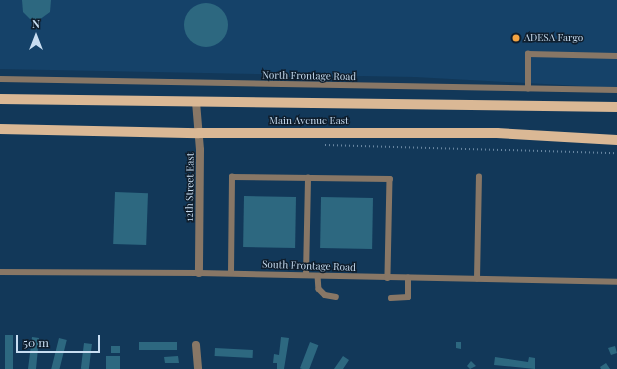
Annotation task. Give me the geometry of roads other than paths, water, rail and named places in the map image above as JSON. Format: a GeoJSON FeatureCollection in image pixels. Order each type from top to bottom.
{"type":"FeatureCollection","features":[{"type":"Feature","properties":{"kind":"main road","name":"Main Avenue East"},"geometry":{"type":"LineString","coordinates":[[0,99],[617,107]]}},
{"type":"Feature","properties":{"kind":"main road","name":"Main Avenue East"},"geometry":{"type":"LineString","coordinates":[[0,129],[199,133],[497,132],[617,140]]}},
{"type":"Feature","properties":{"kind":"street","name":"12th Street East"},"geometry":{"type":"LineString","coordinates":[[196,102],[199,133],[199,273]]}},
{"type":"Feature","properties":{"kind":"street"},"geometry":{"type":"LineString","coordinates":[[196,345],[198,369]]}},
{"type":"Feature","properties":{"kind":"lane"},"geometry":{"type":"LineString","coordinates":[[528,89],[528,54],[617,56]]}},
{"type":"Feature","properties":{"kind":"lane","name":"North Frontage Road"},"geometry":{"type":"LineString","coordinates":[[0,79],[617,90]]}},
{"type":"Feature","properties":{"kind":"lane"},"geometry":{"type":"LineString","coordinates":[[231,274],[232,177],[390,179],[388,278]]}},
{"type":"Feature","properties":{"kind":"lane"},"geometry":{"type":"LineString","coordinates":[[478,279],[479,177]]}},
{"type":"Feature","properties":{"kind":"lane"},"geometry":{"type":"LineString","coordinates":[[306,275],[308,178]]}},
{"type":"Feature","properties":{"kind":"lane","name":"South Frontage Road"},"geometry":{"type":"LineString","coordinates":[[0,272],[199,273],[617,282]]}},
{"type":"Feature","properties":{"kind":"lane"},"geometry":{"type":"LineString","coordinates":[[318,276],[319,289],[325,295],[336,297]]}},
{"type":"Feature","properties":{"kind":"lane"},"geometry":{"type":"LineString","coordinates":[[391,298],[408,297],[408,278]]}},
{"type":"Feature","properties":{"kind":"place","name":"ADESA Fargo"},"geometry":{"type":"Point","coordinates":[516,38]}}]}
